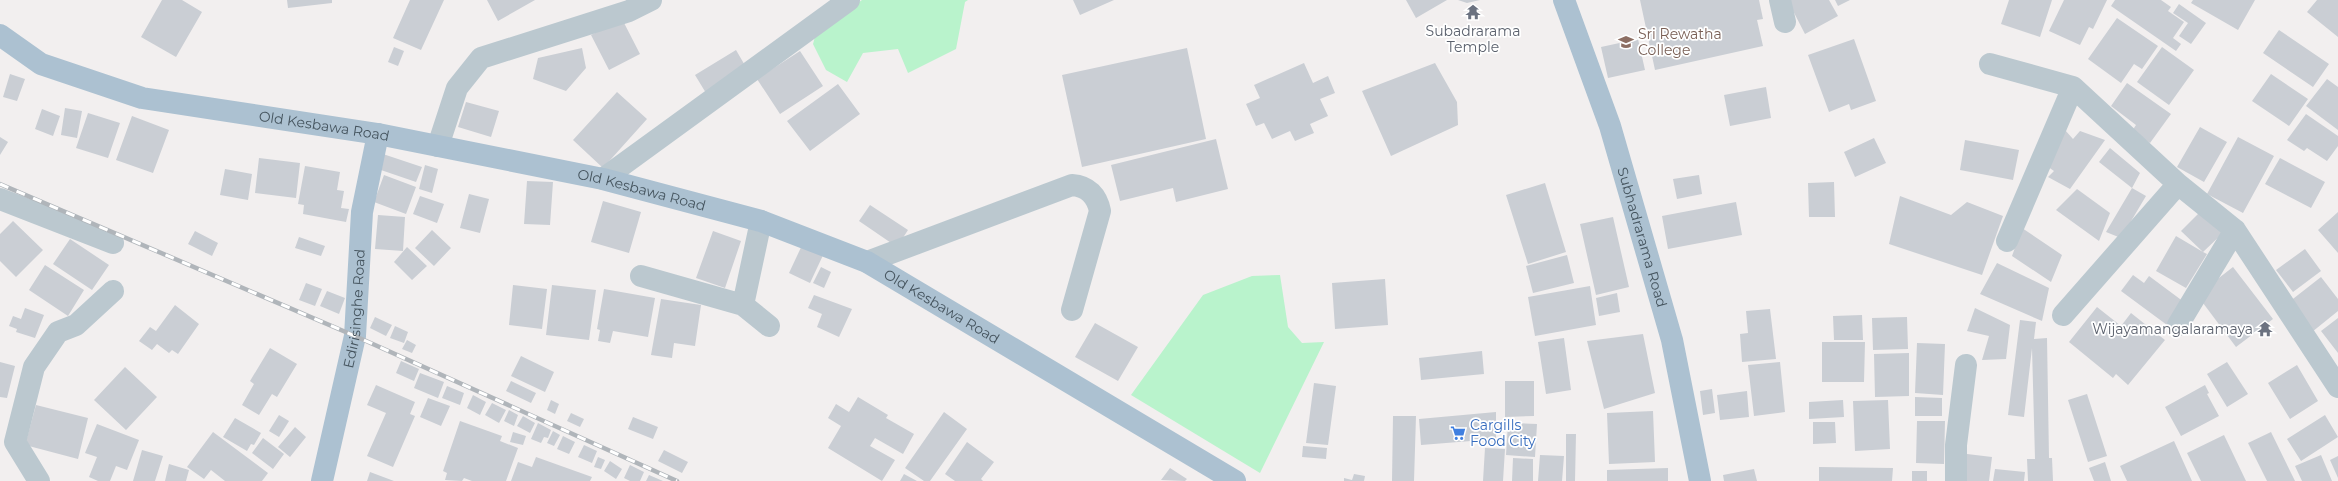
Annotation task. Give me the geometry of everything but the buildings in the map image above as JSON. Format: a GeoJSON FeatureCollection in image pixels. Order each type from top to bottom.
{"type":"FeatureCollection","features":[{"type":"Feature","properties":{"kind":"main road","name":"Subhadrarama Road"},"geometry":{"type":"LineString","coordinates":[[1564,0],[1610,126],[1672,340],[1700,481]]}},
{"type":"Feature","properties":{"kind":"main road","name":"Old Kesbawa Road"},"geometry":{"type":"LineString","coordinates":[[0,35],[41,64],[142,98],[378,134],[603,179],[761,221],[867,262],[1234,481]]}},
{"type":"Feature","properties":{"kind":"main road","name":"Edirisinghe Road"},"geometry":{"type":"LineString","coordinates":[[322,481],[355,336],[362,212],[378,134]]}},
{"type":"Feature","properties":{"kind":"street"},"geometry":{"type":"LineString","coordinates":[[438,146],[457,88],[481,58],[629,11],[650,0]]}},
{"type":"Feature","properties":{"kind":"street"},"geometry":{"type":"LineString","coordinates":[[603,179],[849,0]]}},
{"type":"Feature","properties":{"kind":"street"},"geometry":{"type":"LineString","coordinates":[[1780,0],[1785,22]]}},
{"type":"Feature","properties":{"kind":"street"},"geometry":{"type":"LineString","coordinates":[[1990,64],[2073,87],[2178,184],[2235,230],[2338,387]]}},
{"type":"Feature","properties":{"kind":"street"},"geometry":{"type":"LineString","coordinates":[[2008,241],[2073,87]]}},
{"type":"Feature","properties":{"kind":"street"},"geometry":{"type":"LineString","coordinates":[[2064,315],[2178,184]]}},
{"type":"Feature","properties":{"kind":"street"},"geometry":{"type":"LineString","coordinates":[[867,262],[1072,185],[1082,186],[1098,200],[1100,211],[1072,310]]}},
{"type":"Feature","properties":{"kind":"street"},"geometry":{"type":"LineString","coordinates":[[0,199],[113,243]]}},
{"type":"Feature","properties":{"kind":"street"},"geometry":{"type":"LineString","coordinates":[[743,305],[761,221]]}},
{"type":"Feature","properties":{"kind":"street"},"geometry":{"type":"LineString","coordinates":[[2178,325],[2235,230]]}},
{"type":"Feature","properties":{"kind":"street"},"geometry":{"type":"LineString","coordinates":[[641,276],[743,305],[769,326]]}},
{"type":"Feature","properties":{"kind":"street"},"geometry":{"type":"LineString","coordinates":[[39,481],[8,440],[34,367],[58,332],[76,325],[113,291]]}},
{"type":"Feature","properties":{"kind":"street"},"geometry":{"type":"LineString","coordinates":[[1956,481],[1956,445],[1966,365]]}},
{"type":"Feature","properties":{"kind":"green space"},"geometry":{"type":"Polygon","coordinates":[[[862,0],[968,0],[965,2],[956,49],[908,73],[898,49],[863,53],[847,82],[826,70],[813,44],[816,33],[862,0]]]}},
{"type":"Feature","properties":{"kind":"green space"},"geometry":{"type":"Polygon","coordinates":[[[1280,275],[1288,327],[1302,343],[1324,342],[1260,473],[1131,395],[1203,295],[1252,276],[1280,275]]]}},
{"type":"Feature","properties":{"kind":"railway"},"geometry":{"type":"LineString","coordinates":[[0,184],[355,336],[677,481]]}},
{"type":"Feature","properties":{"kind":"place","name":"Subadrarama Temple"},"geometry":{"type":"Point","coordinates":[1473,12]}},
{"type":"Feature","properties":{"kind":"place","name":"Sri Rewatha College"},"geometry":{"type":"Point","coordinates":[1626,42]}},
{"type":"Feature","properties":{"kind":"place","name":"Wijayamangalaramaya"},"geometry":{"type":"Point","coordinates":[2265,329]}},
{"type":"Feature","properties":{"kind":"place","name":"Cargills Food City"},"geometry":{"type":"Point","coordinates":[1458,433]}}]}
